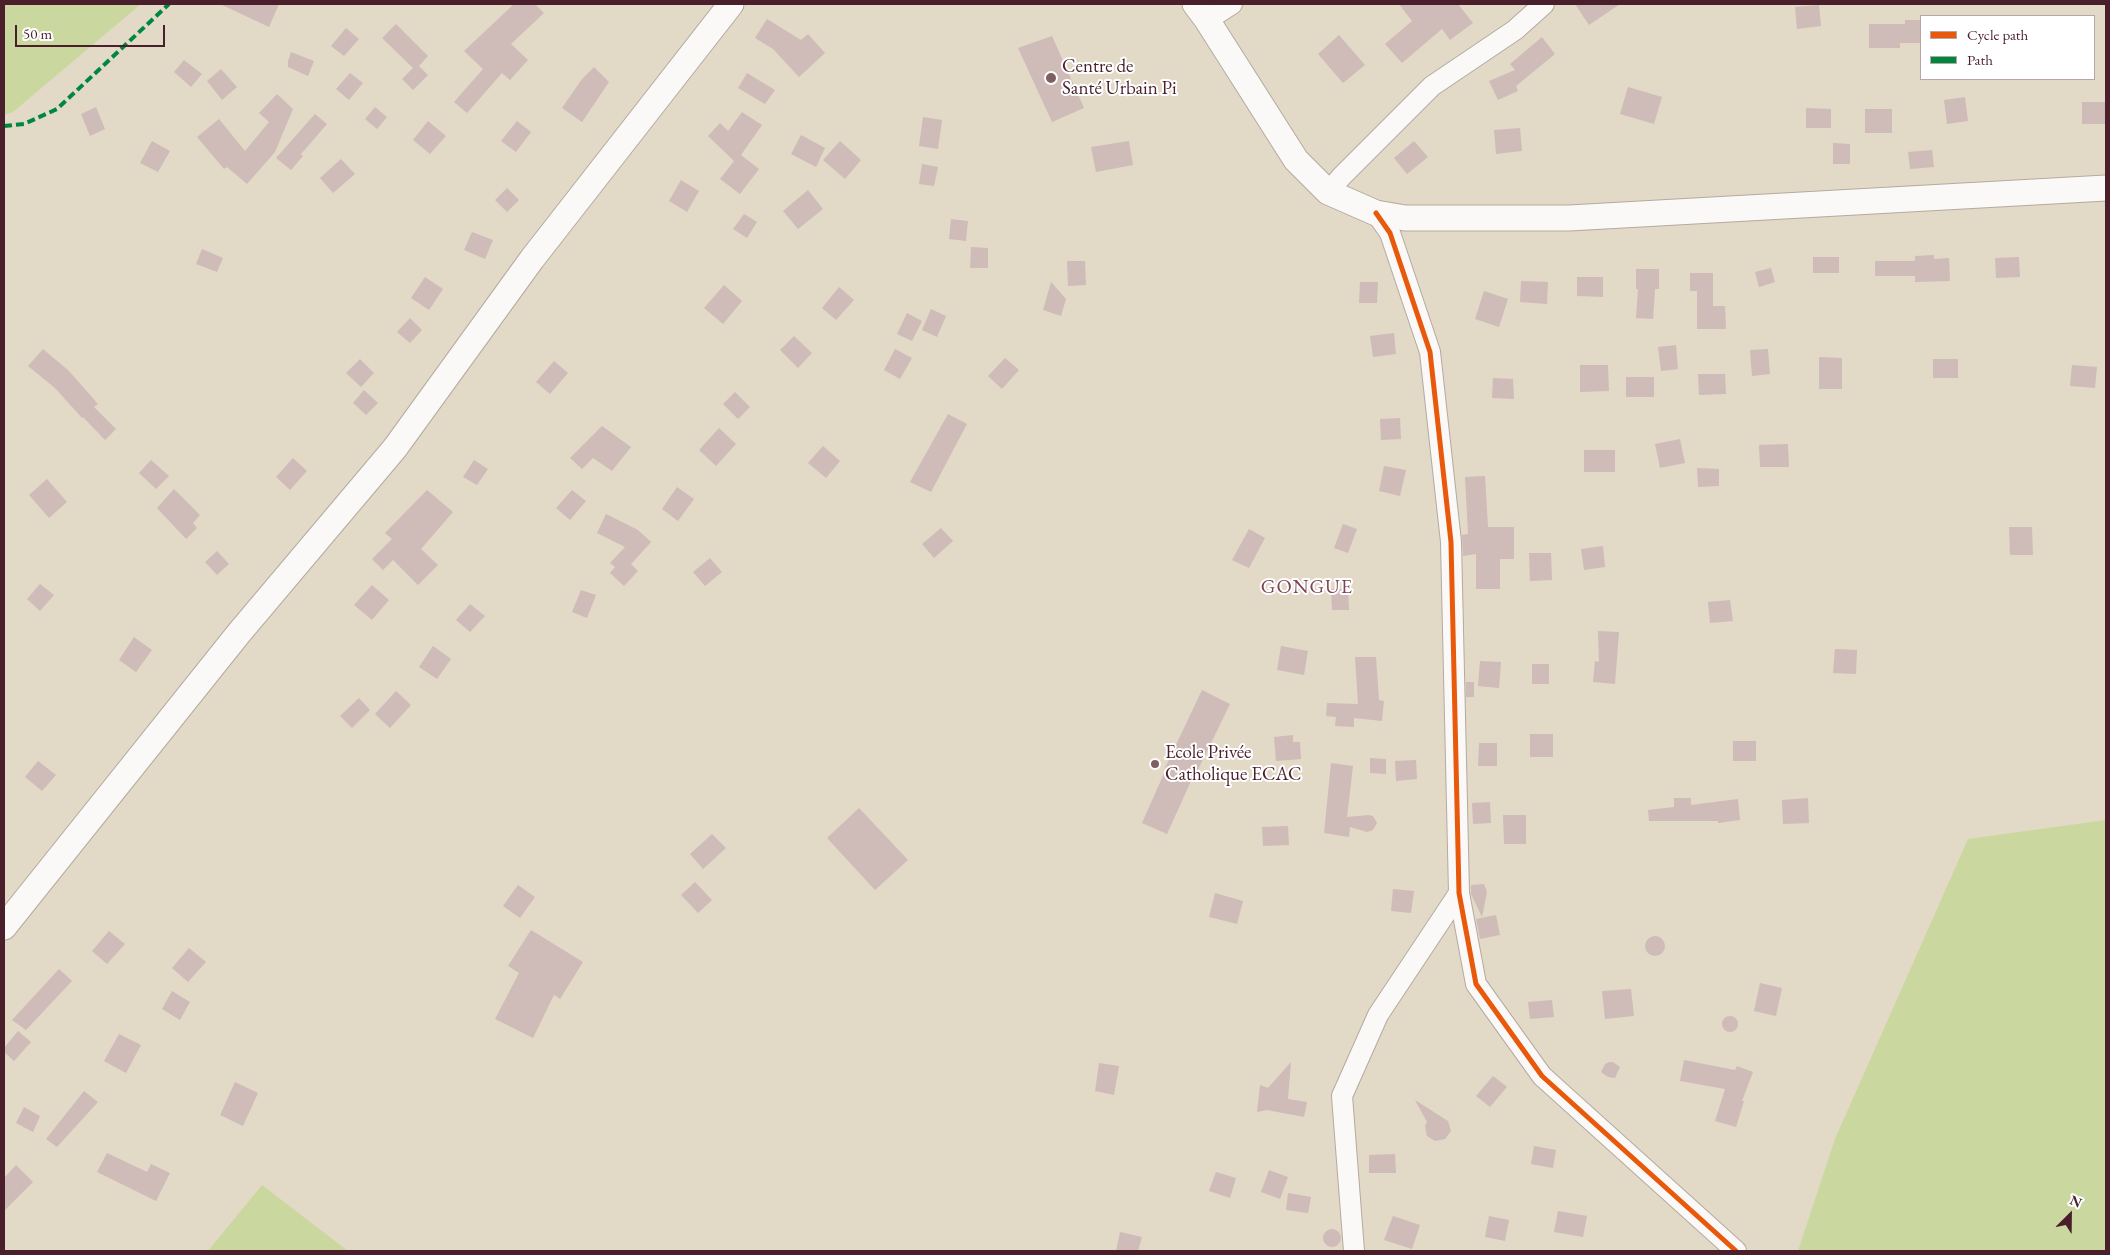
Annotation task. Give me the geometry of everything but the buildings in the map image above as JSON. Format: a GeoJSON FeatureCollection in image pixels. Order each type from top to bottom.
{"type":"FeatureCollection","features":[{"type":"Feature","properties":{"kind":"main road"},"geometry":{"type":"LineString","coordinates":[[4,927],[240,633],[395,448],[532,259],[731,4]]}},
{"type":"Feature","properties":{"kind":"main road"},"geometry":{"type":"LineString","coordinates":[[1201,12],[1296,160],[1328,192],[1376,213],[1405,218],[1569,218],[2106,188]]}},
{"type":"Feature","properties":{"kind":"street"},"geometry":{"type":"LineString","coordinates":[[1201,12],[1232,4]]}},
{"type":"Feature","properties":{"kind":"street"},"geometry":{"type":"LineString","coordinates":[[1328,192],[1432,86],[1515,30],[1544,4]]}},
{"type":"Feature","properties":{"kind":"street"},"geometry":{"type":"LineString","coordinates":[[1376,213],[1390,233],[1430,352],[1451,542],[1458,893],[1476,984],[1542,1076],[1736,1251]]}},
{"type":"Feature","properties":{"kind":"street"},"geometry":{"type":"LineString","coordinates":[[1354,1251],[1342,1096],[1378,1015],[1458,893]]}},
{"type":"Feature","properties":{"kind":"green space"},"geometry":{"type":"Polygon","coordinates":[[[4,4],[141,4],[13,112],[4,115],[4,4]]]}},
{"type":"Feature","properties":{"kind":"green space"},"geometry":{"type":"Polygon","coordinates":[[[2106,820],[2106,1251],[1798,1251],[1835,1139],[1968,839],[2106,820]]]}},
{"type":"Feature","properties":{"kind":"green space"},"geometry":{"type":"Polygon","coordinates":[[[262,1185],[348,1251],[208,1251],[262,1185]]]}},
{"type":"Feature","properties":{"kind":"marked path"},"geometry":{"type":"LineString","coordinates":[[4,126],[24,124],[57,109],[169,4]]}},
{"type":"Feature","properties":{"kind":"cycle path"},"geometry":{"type":"LineString","coordinates":[[1376,213],[1390,233],[1430,352],[1451,542],[1459,893],[1476,984],[1542,1076],[1736,1251]]}},
{"type":"Feature","properties":{"kind":"place","name":"Centre de Santé Urbain Pi"},"geometry":{"type":"Point","coordinates":[1051,78]}},
{"type":"Feature","properties":{"kind":"place","name":"Ecole Privée Catholique ECAC"},"geometry":{"type":"Point","coordinates":[1155,764]}},
{"type":"Feature","properties":{"kind":"district","name":"GONGUE"},"geometry":{"type":"Point","coordinates":[1307,588]}}]}
